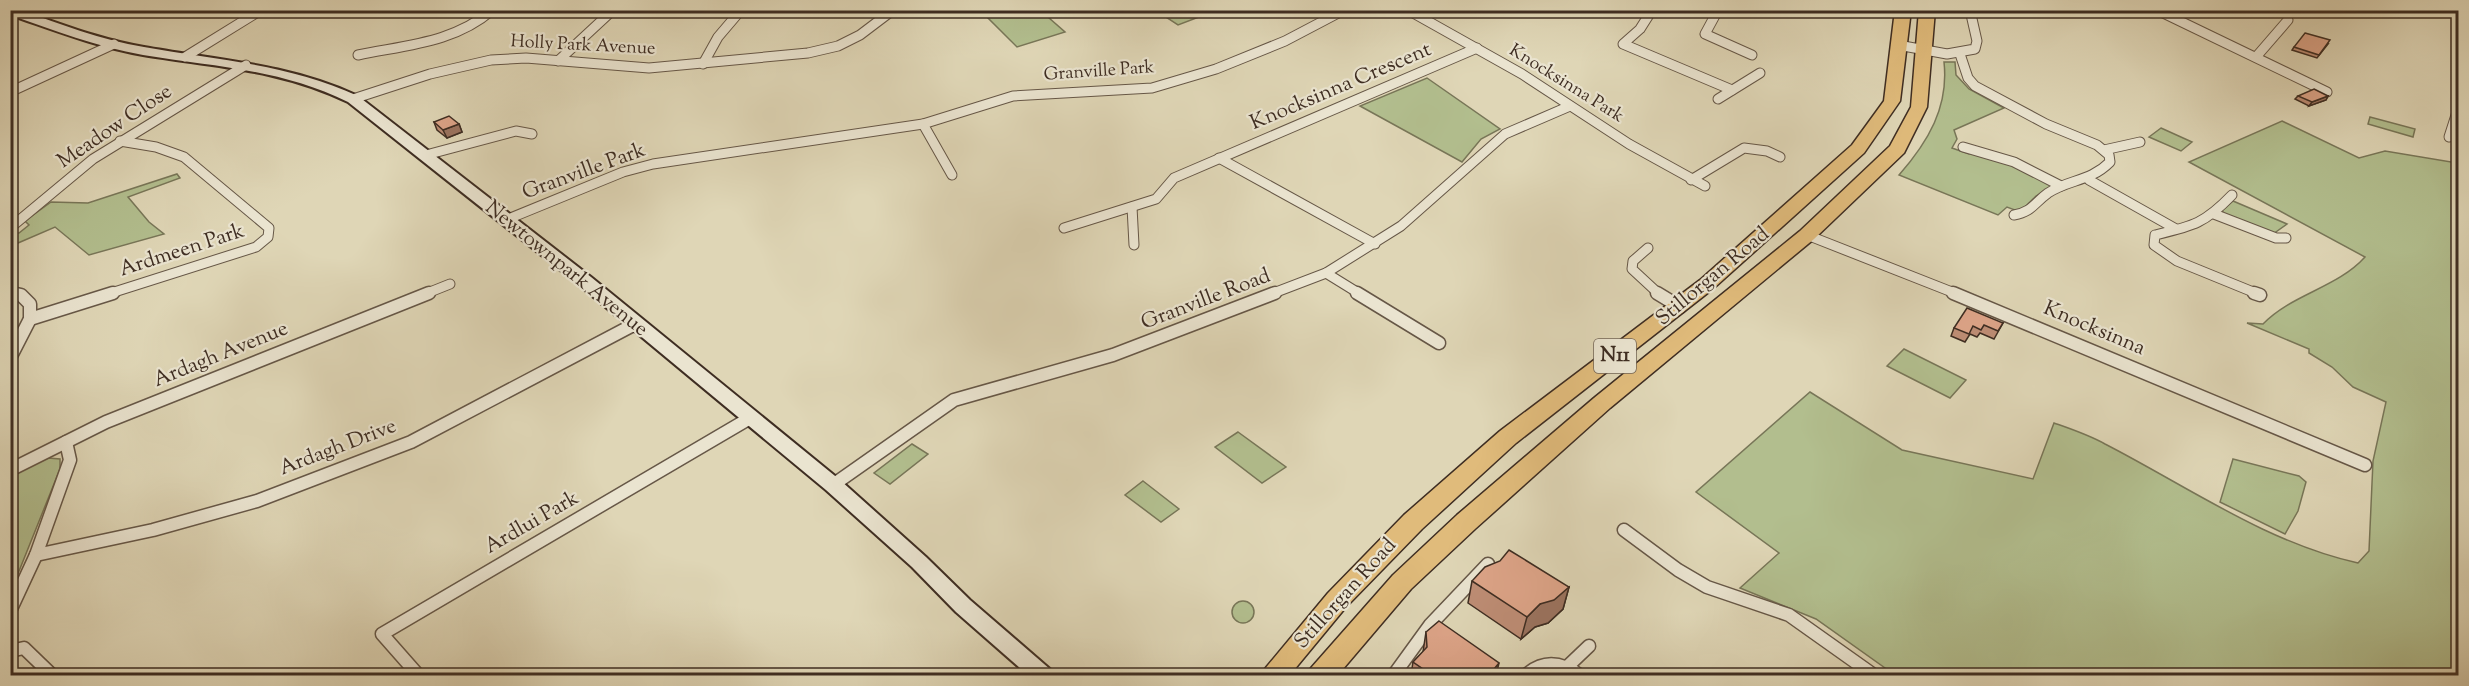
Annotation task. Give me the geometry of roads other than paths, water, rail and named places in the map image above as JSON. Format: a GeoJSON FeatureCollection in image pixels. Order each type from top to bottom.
{"type":"FeatureCollection","features":[{"type":"Feature","properties":{"kind":"highway","name":"Stillorgan Road"},"geometry":{"type":"LineString","coordinates":[[1272,675],[1338,600],[1422,514],[1508,437],[1680,307],[1776,224],[1858,148],[1892,101],[1898,73],[1898,45],[1903,10]]}},
{"type":"Feature","properties":{"kind":"highway","name":"Stillorgan Road"},"geometry":{"type":"LineString","coordinates":[[1320,675],[1402,582],[1522,471],[1807,235],[1898,148],[1919,107],[1927,10]]}},
{"type":"Feature","properties":{"kind":"main road","name":"Newtownpark Avenue"},"geometry":{"type":"LineString","coordinates":[[10,11],[114,44],[297,75],[324,84],[353,99],[508,219],[833,485],[920,562],[963,606],[1044,675]]}},
{"type":"Feature","properties":{"kind":"street"},"geometry":{"type":"LineString","coordinates":[[185,57],[261,10]]}},
{"type":"Feature","properties":{"kind":"street"},"geometry":{"type":"LineString","coordinates":[[358,55],[462,33],[483,20],[492,10]]}},
{"type":"Feature","properties":{"kind":"street"},"geometry":{"type":"LineString","coordinates":[[558,61],[613,10]]}},
{"type":"Feature","properties":{"kind":"street"},"geometry":{"type":"LineString","coordinates":[[703,64],[718,37],[741,10]]}},
{"type":"Feature","properties":{"kind":"street","name":"Holly Park Avenue"},"geometry":{"type":"LineString","coordinates":[[353,99],[475,62],[507,58],[625,69],[703,64],[808,53],[838,46],[893,10]]}},
{"type":"Feature","properties":{"kind":"street","name":"Knocksinna Park"},"geometry":{"type":"LineString","coordinates":[[1408,10],[1522,74],[1570,106],[1691,180],[1705,186]]}},
{"type":"Feature","properties":{"kind":"street"},"geometry":{"type":"LineString","coordinates":[[1652,10],[1640,29],[1623,45],[1732,90]]}},
{"type":"Feature","properties":{"kind":"street"},"geometry":{"type":"LineString","coordinates":[[1718,10],[1705,34],[1752,55]]}},
{"type":"Feature","properties":{"kind":"street"},"geometry":{"type":"LineString","coordinates":[[1898,45],[1924,50],[1969,53],[1976,45],[1970,10]]}},
{"type":"Feature","properties":{"kind":"street"},"geometry":{"type":"LineString","coordinates":[[2157,10],[2327,92]]}},
{"type":"Feature","properties":{"kind":"street","name":"Granville Park"},"geometry":{"type":"LineString","coordinates":[[508,219],[623,172],[653,164],[923,124],[1013,96],[1152,88],[1216,69],[1285,41],[1342,12]]}},
{"type":"Feature","properties":{"kind":"street"},"geometry":{"type":"LineString","coordinates":[[2256,57],[2288,20]]}},
{"type":"Feature","properties":{"kind":"street"},"geometry":{"type":"LineString","coordinates":[[10,92],[114,44]]}},
{"type":"Feature","properties":{"kind":"street","name":"Knocksinna Crescent"},"geometry":{"type":"LineString","coordinates":[[1132,207],[1156,199],[1174,178],[1477,48]]}},
{"type":"Feature","properties":{"kind":"street"},"geometry":{"type":"LineString","coordinates":[[1960,54],[1965,62],[1964,73],[1970,82],[2011,107],[2085,139],[2104,150],[2110,162],[2089,180],[2061,186],[2041,198],[2027,213],[2014,215]]}},
{"type":"Feature","properties":{"kind":"street","name":"Meadow Close"},"geometry":{"type":"LineString","coordinates":[[10,228],[93,159],[246,65]]}},
{"type":"Feature","properties":{"kind":"street"},"geometry":{"type":"LineString","coordinates":[[1719,99],[1760,73]]}},
{"type":"Feature","properties":{"kind":"street"},"geometry":{"type":"LineString","coordinates":[[2449,137],[2458,108],[2456,90],[2458,75]]}},
{"type":"Feature","properties":{"kind":"street","name":"Granville Road"},"geometry":{"type":"LineString","coordinates":[[833,485],[954,400],[1113,355],[1326,273],[1375,244],[1408,219],[1505,134],[1570,106]]}},
{"type":"Feature","properties":{"kind":"street"},"geometry":{"type":"LineString","coordinates":[[923,124],[952,175]]}},
{"type":"Feature","properties":{"kind":"street"},"geometry":{"type":"LineString","coordinates":[[426,155],[516,131],[532,134]]}},
{"type":"Feature","properties":{"kind":"street","name":"Ardmeen Park"},"geometry":{"type":"LineString","coordinates":[[30,320],[256,247],[268,237],[269,228],[184,157],[156,147],[120,141]]}},
{"type":"Feature","properties":{"kind":"street"},"geometry":{"type":"LineString","coordinates":[[2104,150],[2140,142]]}},
{"type":"Feature","properties":{"kind":"street"},"geometry":{"type":"LineString","coordinates":[[1963,147],[1978,149],[2022,166],[2061,186]]}},
{"type":"Feature","properties":{"kind":"street"},"geometry":{"type":"LineString","coordinates":[[1691,180],[1744,148],[1767,151],[1779,157]]}},
{"type":"Feature","properties":{"kind":"street"},"geometry":{"type":"LineString","coordinates":[[1219,158],[1375,244]]}},
{"type":"Feature","properties":{"kind":"street"},"geometry":{"type":"LineString","coordinates":[[2089,180],[2176,229]]}},
{"type":"Feature","properties":{"kind":"street"},"geometry":{"type":"LineString","coordinates":[[2232,195],[2214,214],[2195,226],[2155,235],[2154,245],[2158,250],[2177,261],[2260,296]]}},
{"type":"Feature","properties":{"kind":"street"},"geometry":{"type":"LineString","coordinates":[[1064,228],[1132,207],[1134,245]]}},
{"type":"Feature","properties":{"kind":"street"},"geometry":{"type":"LineString","coordinates":[[2214,214],[2276,238],[2286,238]]}},
{"type":"Feature","properties":{"kind":"street","name":"Knocksinna"},"geometry":{"type":"LineString","coordinates":[[1807,235],[2000,311],[2365,465]]}},
{"type":"Feature","properties":{"kind":"street"},"geometry":{"type":"LineString","coordinates":[[1648,249],[1633,261],[1632,269],[1659,294],[1680,307]]}},
{"type":"Feature","properties":{"kind":"street"},"geometry":{"type":"LineString","coordinates":[[1326,273],[1439,343]]}},
{"type":"Feature","properties":{"kind":"street","name":"Ardagh Avenue"},"geometry":{"type":"LineString","coordinates":[[10,470],[106,422],[450,285]]}},
{"type":"Feature","properties":{"kind":"street"},"geometry":{"type":"LineString","coordinates":[[10,292],[21,296],[30,304],[30,320],[10,358]]}},
{"type":"Feature","properties":{"kind":"street","name":"Ardagh Drive"},"geometry":{"type":"LineString","coordinates":[[36,555],[153,531],[257,501],[400,446],[635,324]]}},
{"type":"Feature","properties":{"kind":"street","name":"Ardlui Park"},"geometry":{"type":"LineString","coordinates":[[419,675],[382,634],[750,418]]}},
{"type":"Feature","properties":{"kind":"street"},"geometry":{"type":"LineString","coordinates":[[10,611],[36,555],[70,460],[66,442]]}},
{"type":"Feature","properties":{"kind":"street"},"geometry":{"type":"LineString","coordinates":[[1624,530],[1678,570],[1707,587],[1789,615],[1875,675]]}},
{"type":"Feature","properties":{"kind":"street"},"geometry":{"type":"LineString","coordinates":[[1393,675],[1430,625],[1488,564]]}},
{"type":"Feature","properties":{"kind":"street"},"geometry":{"type":"LineString","coordinates":[[1568,666],[1589,646]]}},
{"type":"Feature","properties":{"kind":"street"},"geometry":{"type":"LineString","coordinates":[[10,651],[24,648],[53,675]]}},
{"type":"Feature","properties":{"kind":"street"},"geometry":{"type":"LineString","coordinates":[[1525,675],[1533,666],[1551,663],[1568,666],[1581,675]]}}]}
